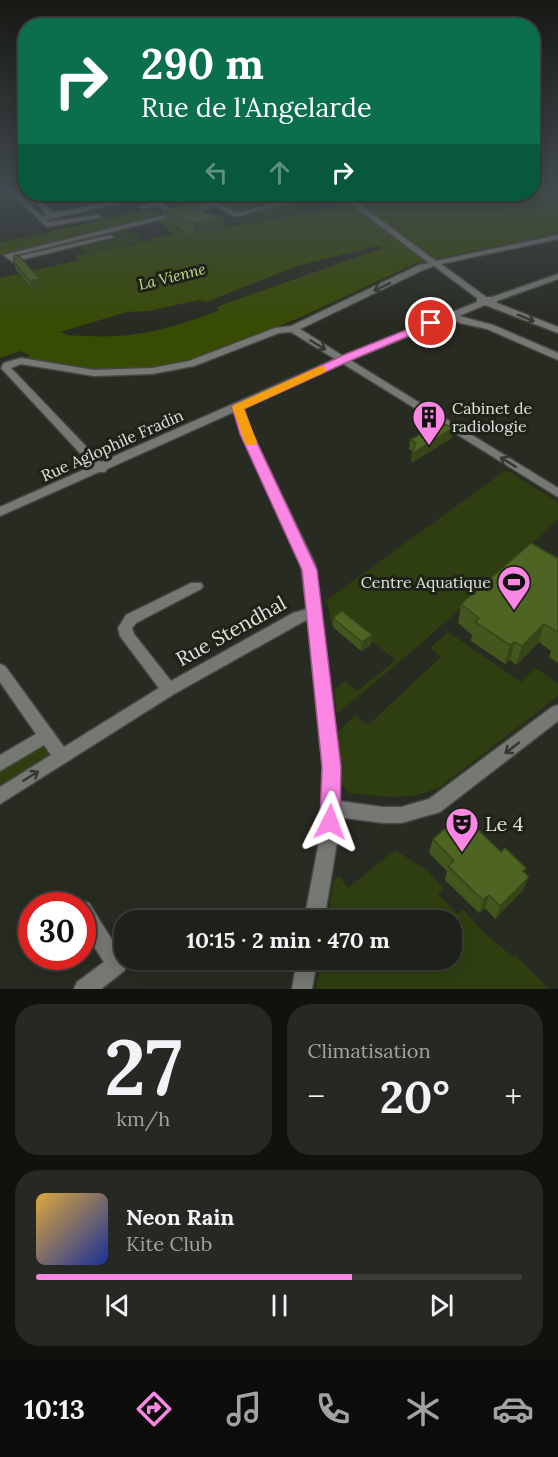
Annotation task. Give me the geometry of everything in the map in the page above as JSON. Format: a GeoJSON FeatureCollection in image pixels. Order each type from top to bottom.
{"type":"FeatureCollection","features":[{"type":"Feature","properties":{"kind":"street"},"geometry":{"type":"LineString","coordinates":[[99,233],[7,255],[13,261],[110,237]]}},
{"type":"Feature","properties":{"kind":"street"},"geometry":{"type":"LineString","coordinates":[[394,233],[488,302],[558,330]]}},
{"type":"Feature","properties":{"kind":"street"},"geometry":{"type":"LineString","coordinates":[[101,469],[6,368],[7,365],[21,361],[94,373],[132,373],[173,368],[206,359],[278,330],[293,329],[433,262],[558,237]]}},
{"type":"Feature","properties":{"kind":"street","name":"Rue Aglophile Fradin"},"geometry":{"type":"LineString","coordinates":[[0,512],[342,360],[450,315],[558,276]]}},
{"type":"Feature","properties":{"kind":"street"},"geometry":{"type":"LineString","coordinates":[[488,302],[500,328],[494,328]]}},
{"type":"Feature","properties":{"kind":"street"},"geometry":{"type":"LineString","coordinates":[[450,315],[463,321],[494,328],[558,357]]}},
{"type":"Feature","properties":{"kind":"street"},"geometry":{"type":"LineString","coordinates":[[293,329],[558,493]]}},
{"type":"Feature","properties":{"kind":"street"},"geometry":{"type":"LineString","coordinates":[[238,407],[247,434],[308,564],[332,767],[332,808],[316,910]]}},
{"type":"Feature","properties":{"kind":"street","name":"Rue Stendhal"},"geometry":{"type":"LineString","coordinates":[[169,690],[127,636],[125,628],[131,619],[196,586]]}},
{"type":"Feature","properties":{"kind":"street","name":"Rue Stendhal"},"geometry":{"type":"LineString","coordinates":[[0,796],[169,690],[298,617],[314,612]]}},
{"type":"Feature","properties":{"kind":"street"},"geometry":{"type":"LineString","coordinates":[[0,670],[62,757]]}},
{"type":"Feature","properties":{"kind":"street"},"geometry":{"type":"LineString","coordinates":[[332,808],[392,815],[416,812],[434,806],[448,798],[558,712]]}},
{"type":"Feature","properties":{"kind":"street"},"geometry":{"type":"LineString","coordinates":[[0,764],[46,736]]}},
{"type":"Feature","properties":{"kind":"street"},"geometry":{"type":"LineString","coordinates":[[84,989],[117,963],[96,931]]}},
{"type":"Feature","properties":{"kind":"street"},"geometry":{"type":"LineString","coordinates":[[302,989],[305,970]]}},
{"type":"Feature","properties":{"kind":"shaded area"},"geometry":{"type":"Polygon","coordinates":[[[101,233],[135,233],[143,240],[94,256],[86,255],[75,244],[23,257],[19,253],[101,233]]]}},
{"type":"Feature","properties":{"kind":"shaded area"},"geometry":{"type":"Polygon","coordinates":[[[506,470],[558,502],[558,519],[423,642],[337,714],[334,690],[345,681],[357,691],[396,660],[343,619],[332,627],[328,604],[324,602],[506,470]]]}},
{"type":"Feature","properties":{"kind":"shaded area"},"geometry":{"type":"Polygon","coordinates":[[[448,632],[521,682],[535,668],[558,683],[558,696],[440,787],[428,792],[405,796],[349,793],[342,785],[338,732],[355,715],[368,725],[441,657],[430,648],[448,632]]]}},
{"type":"Feature","properties":{"kind":"shaded area"},"geometry":{"type":"Polygon","coordinates":[[[43,745],[51,756],[0,790],[0,769],[43,745]]]}},
{"type":"Feature","properties":{"kind":"shaded area"},"geometry":{"type":"Polygon","coordinates":[[[395,850],[426,870],[444,888],[438,894],[454,910],[329,910],[334,880],[339,876],[348,888],[395,850]]]}},
{"type":"Feature","properties":{"kind":"shaded area"},"geometry":{"type":"Polygon","coordinates":[[[463,909],[482,931],[513,957],[515,955],[549,989],[316,989],[319,970],[462,970],[463,909]]]}},
{"type":"Feature","properties":{"kind":"water"},"geometry":{"type":"Polygon","coordinates":[[[44,233],[92,233],[0,255],[0,243],[44,233]]]}},
{"type":"Feature","properties":{"kind":"water","name":"La Vienne"},"geometry":{"type":"Polygon","coordinates":[[[175,233],[556,233],[416,263],[301,317],[194,361],[128,371],[96,371],[26,359],[30,355],[20,351],[0,358],[0,278],[18,274],[32,289],[41,287],[28,272],[78,260],[75,256],[85,254],[94,256],[98,251],[115,250],[118,246],[130,247],[140,242],[150,241],[153,237],[169,236],[175,233]],[[377,246],[297,266],[206,302],[199,300],[148,311],[127,312],[60,332],[73,336],[137,334],[200,317],[219,310],[216,307],[383,248],[377,246]]]}},
{"type":"Feature","properties":{"kind":"building"},"geometry":{"type":"Polygon","coordinates":[[[18,255],[40,279],[30,281],[14,262],[14,256],[18,255]]]}},
{"type":"Feature","properties":{"kind":"building"},"geometry":{"type":"Polygon","coordinates":[[[444,424],[453,428],[412,454],[416,443],[410,440],[436,425],[444,424]]]}},
{"type":"Feature","properties":{"kind":"building","name":"Centre Aquatique"},"geometry":{"type":"Polygon","coordinates":[[[531,543],[558,557],[558,632],[544,624],[522,646],[515,642],[510,645],[475,622],[479,618],[461,604],[531,543]]]}},
{"type":"Feature","properties":{"kind":"building"},"geometry":{"type":"Polygon","coordinates":[[[342,611],[372,635],[362,642],[333,618],[342,611]]]}},
{"type":"Feature","properties":{"kind":"building","name":"Le 4"},"geometry":{"type":"Polygon","coordinates":[[[462,814],[501,852],[505,848],[526,868],[523,871],[529,877],[500,906],[489,895],[483,900],[448,866],[454,861],[433,839],[462,814]]]}},
{"type":"Feature","properties":{"kind":"waterway"},"geometry":{"type":"LineString","coordinates":[[178,233],[187,240]]}},
{"type":"Feature","properties":{"kind":"slow traffic"},"geometry":{"type":"LineString","coordinates":[[251,442],[238,407],[321,370]]}},
{"type":"Feature","properties":{"kind":"place","name":"Cabinet de radiologie"},"geometry":{"type":"Point","coordinates":[429,446]}},
{"type":"Feature","properties":{"kind":"place","name":"Centre Aquatique"},"geometry":{"type":"Point","coordinates":[514,611]}},
{"type":"Feature","properties":{"kind":"place","name":"Le 4"},"geometry":{"type":"Point","coordinates":[462,853]}},
{"type":"Feature","properties":{"kind":"route"},"geometry":{"type":"LineString","coordinates":[[330,822],[332,767],[310,570],[247,434],[238,407],[350,356],[431,323]]}}]}
